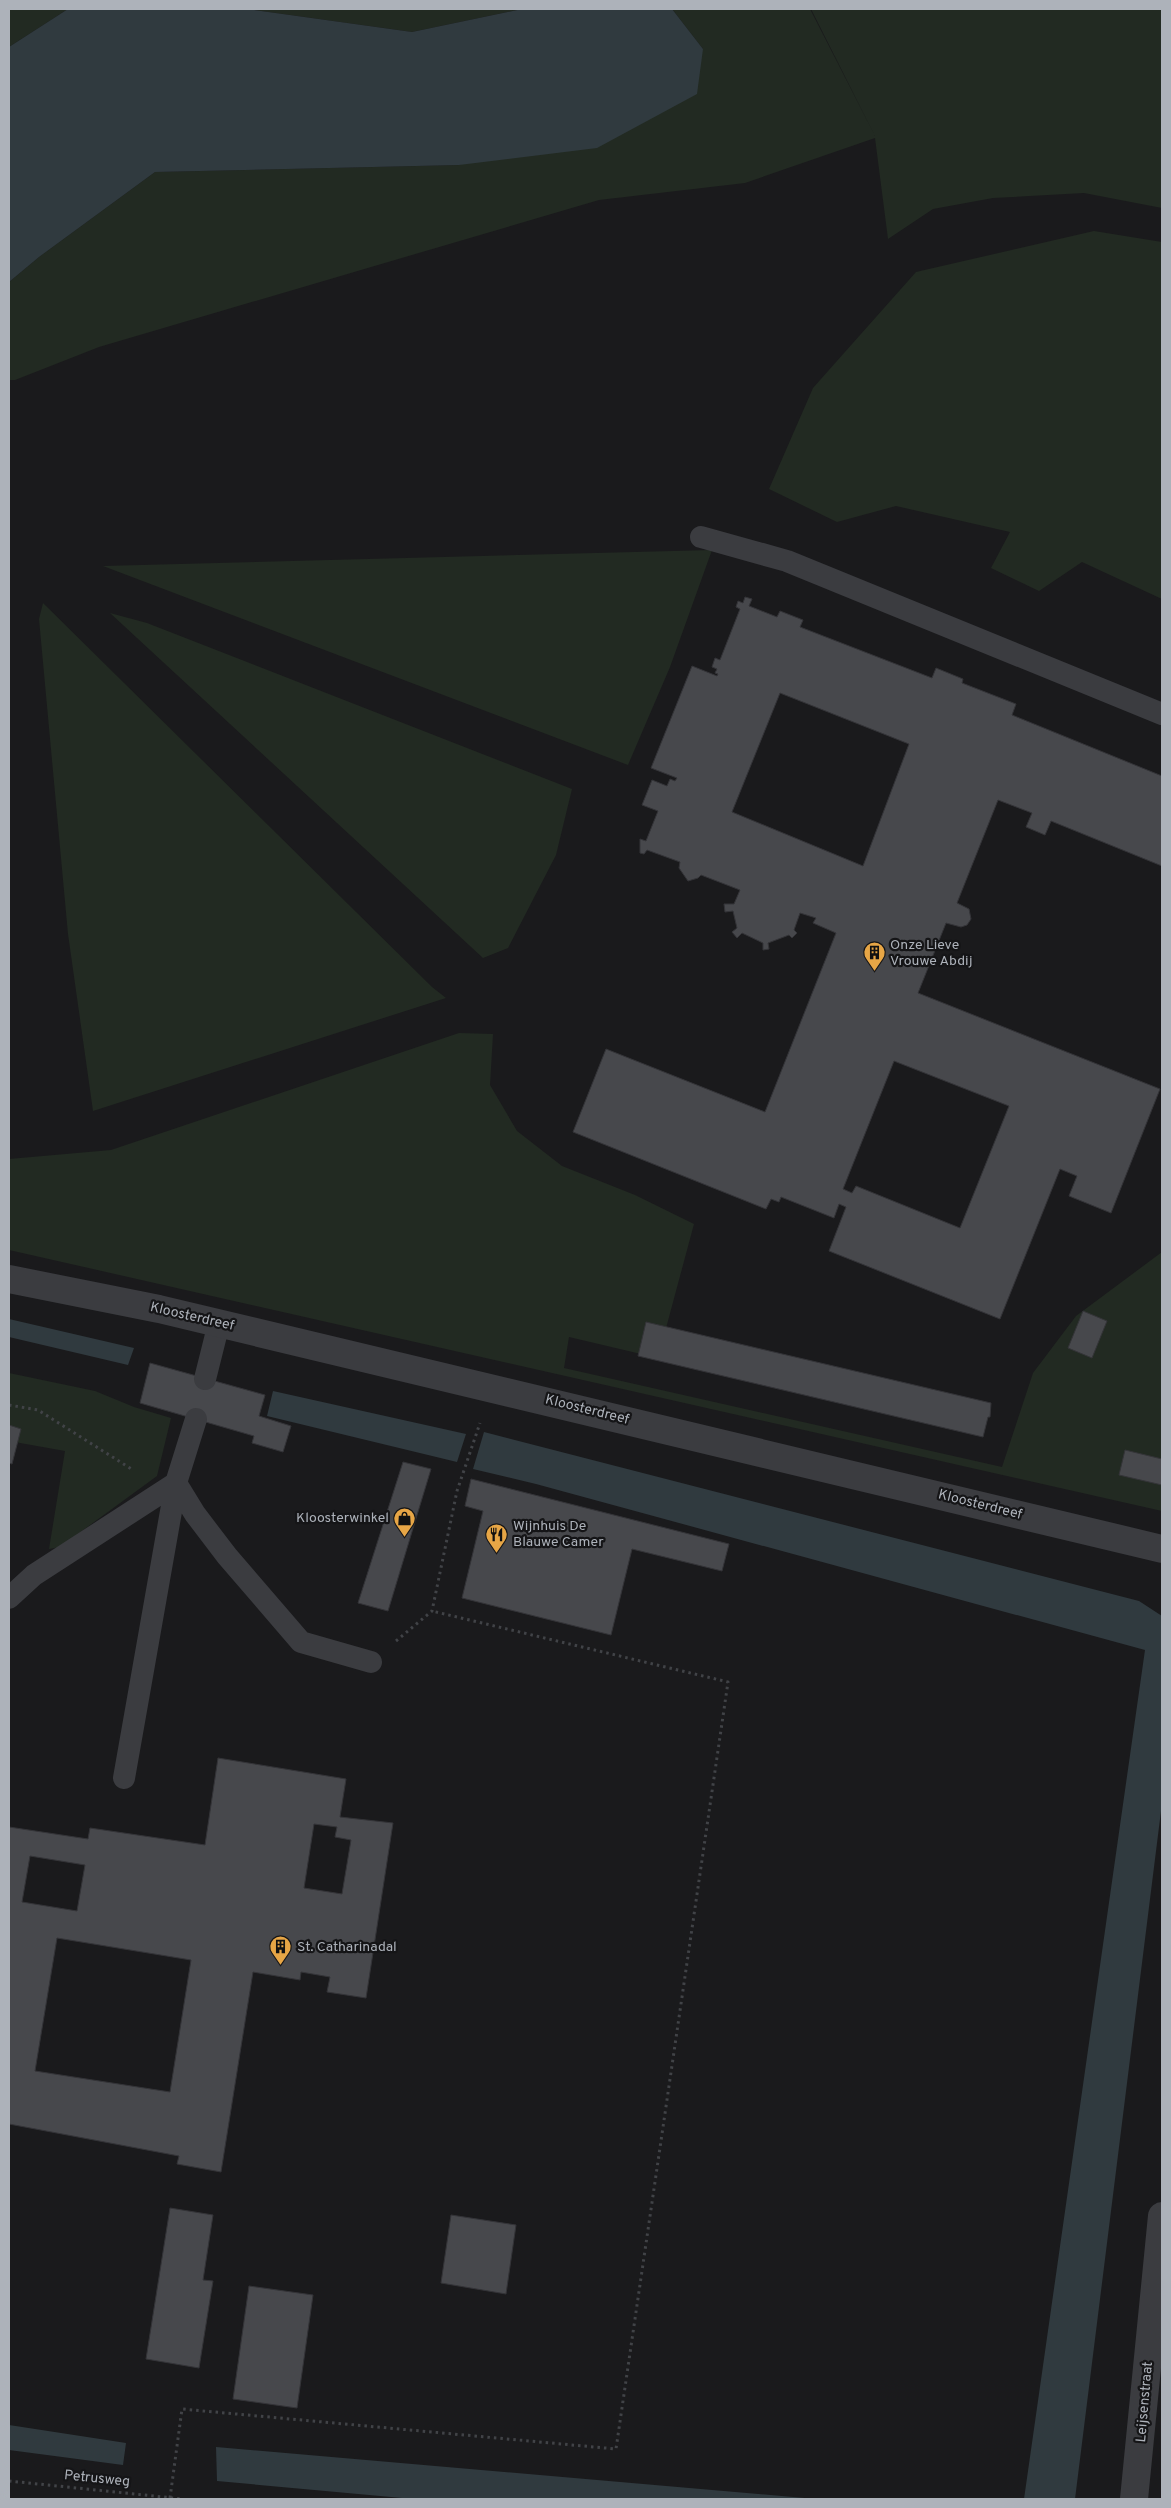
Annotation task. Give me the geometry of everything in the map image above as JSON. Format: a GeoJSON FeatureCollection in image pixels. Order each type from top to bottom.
{"type":"FeatureCollection","features":[{"type":"Feature","properties":{"kind":"street","name":"Kloosterdreef"},"geometry":{"type":"LineString","coordinates":[[9,1280],[159,1308],[1162,1549]]}},
{"type":"Feature","properties":{"kind":"street","name":"Leijsenstraat"},"geometry":{"type":"LineString","coordinates":[[1134,2499],[1162,2216]]}},
{"type":"Feature","properties":{"kind":"lane"},"geometry":{"type":"LineString","coordinates":[[701,537],[787,561],[1162,714]]}},
{"type":"Feature","properties":{"kind":"lane"},"geometry":{"type":"LineString","coordinates":[[205,1379],[219,1323]]}},
{"type":"Feature","properties":{"kind":"lane"},"geometry":{"type":"LineString","coordinates":[[124,1778],[170,1486],[196,1419]]}},
{"type":"Feature","properties":{"kind":"lane"},"geometry":{"type":"LineString","coordinates":[[9,1598],[34,1575],[170,1486]]}},
{"type":"Feature","properties":{"kind":"lane"},"geometry":{"type":"LineString","coordinates":[[170,1486],[301,1642],[371,1662]]}},
{"type":"Feature","properties":{"kind":"path"},"geometry":{"type":"LineString","coordinates":[[371,1662],[432,1611],[457,1491],[490,1386]]}},
{"type":"Feature","properties":{"kind":"path"},"geometry":{"type":"LineString","coordinates":[[9,1405],[38,1410],[170,1486]]}},
{"type":"Feature","properties":{"kind":"path"},"geometry":{"type":"LineString","coordinates":[[170,2498],[182,2409],[616,2449],[728,1682],[432,1611]]}},
{"type":"Feature","properties":{"kind":"path","name":"Petrusweg"},"geometry":{"type":"LineString","coordinates":[[9,2481],[182,2499]]}},
{"type":"Feature","properties":{"kind":"shaded area"},"geometry":{"type":"Polygon","coordinates":[[[9,9],[68,9],[9,47],[9,9]]]}},
{"type":"Feature","properties":{"kind":"shaded area"},"geometry":{"type":"Polygon","coordinates":[[[68,9],[247,9],[412,32],[522,9],[672,9],[703,49],[697,94],[597,148],[459,165],[155,172],[39,257],[9,282],[9,47],[68,9]]]}},
{"type":"Feature","properties":{"kind":"shaded area"},"geometry":{"type":"Polygon","coordinates":[[[247,9],[522,9],[412,32],[247,9]]]}},
{"type":"Feature","properties":{"kind":"shaded area"},"geometry":{"type":"Polygon","coordinates":[[[672,9],[810,9],[875,136],[811,9],[1162,9],[1162,208],[1084,193],[993,198],[933,209],[888,239],[875,138],[745,183],[599,200],[99,347],[15,380],[9,380],[9,282],[39,257],[155,172],[459,165],[703,49],[672,9]]]}},
{"type":"Feature","properties":{"kind":"shaded area"},"geometry":{"type":"Polygon","coordinates":[[[1094,231],[1162,242],[1162,599],[1082,562],[1039,591],[991,568],[1010,532],[896,506],[837,522],[769,489],[813,388],[916,272],[1094,231]]]}},
{"type":"Feature","properties":{"kind":"shaded area"},"geometry":{"type":"Polygon","coordinates":[[[712,550],[670,667],[628,765],[103,566],[712,550]]]}},
{"type":"Feature","properties":{"kind":"shaded area"},"geometry":{"type":"Polygon","coordinates":[[[43,603],[432,987],[446,998],[93,1111],[68,934],[39,619],[43,603]]]}},
{"type":"Feature","properties":{"kind":"shaded area"},"geometry":{"type":"Polygon","coordinates":[[[110,613],[147,623],[572,789],[556,855],[508,948],[483,958],[110,613]]]}},
{"type":"Feature","properties":{"kind":"shaded area"},"geometry":{"type":"Polygon","coordinates":[[[459,1033],[493,1034],[490,1085],[517,1131],[562,1166],[635,1195],[694,1224],[658,1358],[569,1337],[564,1368],[1002,1467],[1033,1373],[1076,1316],[1162,1252],[1162,1511],[9,1250],[9,1159],[111,1150],[459,1033]]]}},
{"type":"Feature","properties":{"kind":"shaded area"},"geometry":{"type":"Polygon","coordinates":[[[9,1319],[134,1348],[128,1365],[9,1337],[9,1319]]]}},
{"type":"Feature","properties":{"kind":"shaded area"},"geometry":{"type":"Polygon","coordinates":[[[9,1373],[95,1391],[134,1407],[171,1418],[157,1476],[60,1547],[49,1549],[65,1451],[9,1441],[9,1373]]]}},
{"type":"Feature","properties":{"kind":"shaded area"},"geometry":{"type":"Polygon","coordinates":[[[273,1391],[466,1434],[457,1462],[267,1416],[273,1391]]]}},
{"type":"Feature","properties":{"kind":"shaded area"},"geometry":{"type":"Polygon","coordinates":[[[484,1432],[1139,1601],[1162,1616],[1162,1803],[1075,2499],[1024,2499],[1145,1650],[536,1484],[473,1469],[484,1432]]]}},
{"type":"Feature","properties":{"kind":"shaded area"},"geometry":{"type":"Polygon","coordinates":[[[9,2425],[126,2443],[123,2465],[9,2450],[9,2425]]]}},
{"type":"Feature","properties":{"kind":"shaded area"},"geometry":{"type":"Polygon","coordinates":[[[216,2447],[816,2499],[413,2499],[217,2481],[216,2447]]]}},
{"type":"Feature","properties":{"kind":"building","name":"Onze Lieve Vrouwe Abdij"},"geometry":{"type":"Polygon","coordinates":[[[745,597],[752,599],[749,606],[777,617],[780,611],[803,620],[800,627],[932,678],[936,668],[963,679],[962,683],[1016,704],[1012,715],[1162,776],[1162,866],[1051,821],[1045,835],[1026,827],[1032,813],[998,800],[957,903],[969,909],[971,919],[967,925],[961,927],[946,923],[918,993],[1160,1089],[1111,1213],[1069,1196],[1077,1176],[1060,1169],[1000,1319],[829,1251],[846,1207],[839,1204],[834,1218],[781,1197],[779,1202],[771,1199],[766,1209],[573,1132],[606,1049],[765,1112],[836,933],[813,923],[816,918],[800,913],[794,930],[797,933],[792,938],[789,935],[768,943],[769,949],[763,950],[763,943],[742,933],[737,938],[732,932],[737,928],[733,911],[725,912],[724,904],[734,904],[740,890],[701,875],[688,881],[679,868],[680,862],[647,850],[644,854],[640,853],[640,839],[646,841],[658,811],[642,805],[652,780],[667,786],[670,779],[675,781],[677,778],[651,768],[692,666],[717,676],[718,674],[715,673],[717,669],[712,667],[715,658],[720,660],[740,609],[736,607],[738,601],[743,603],[745,597]],[[780,693],[732,812],[863,866],[909,744],[780,693]],[[894,1061],[843,1189],[852,1193],[856,1186],[960,1228],[1009,1106],[894,1061]]]}},
{"type":"Feature","properties":{"kind":"building"},"geometry":{"type":"Polygon","coordinates":[[[1083,1311],[1107,1321],[1092,1358],[1068,1348],[1083,1311]]]}},
{"type":"Feature","properties":{"kind":"building"},"geometry":{"type":"Polygon","coordinates":[[[646,1322],[991,1403],[990,1417],[988,1417],[983,1437],[638,1356],[646,1322]]]}},
{"type":"Feature","properties":{"kind":"building"},"geometry":{"type":"Polygon","coordinates":[[[150,1363],[265,1395],[259,1416],[291,1426],[283,1452],[252,1443],[254,1436],[140,1403],[150,1363]]]}},
{"type":"Feature","properties":{"kind":"building"},"geometry":{"type":"Polygon","coordinates":[[[9,1425],[21,1429],[12,1464],[9,1463],[9,1425]]]}},
{"type":"Feature","properties":{"kind":"building"},"geometry":{"type":"Polygon","coordinates":[[[1125,1450],[1162,1459],[1162,1485],[1119,1475],[1125,1450]]]}},
{"type":"Feature","properties":{"kind":"building"},"geometry":{"type":"Polygon","coordinates":[[[403,1462],[431,1469],[388,1611],[358,1603],[403,1462]]]}},
{"type":"Feature","properties":{"kind":"building"},"geometry":{"type":"Polygon","coordinates":[[[471,1479],[729,1544],[722,1571],[632,1549],[611,1635],[462,1598],[483,1511],[465,1506],[471,1479]]]}},
{"type":"Feature","properties":{"kind":"building","name":"St. Catharinadal"},"geometry":{"type":"Polygon","coordinates":[[[218,1758],[346,1779],[340,1817],[393,1823],[366,1998],[327,1992],[330,1977],[301,1972],[300,1980],[253,1972],[221,2172],[177,2164],[179,2156],[9,2124],[9,1827],[88,1839],[90,1828],[205,1845],[218,1758]],[[314,1824],[304,1888],[342,1894],[351,1840],[335,1837],[337,1827],[314,1824]],[[30,1856],[22,1902],[77,1911],[85,1865],[30,1856]],[[57,1938],[35,2071],[170,2092],[191,1960],[57,1938]]]}},
{"type":"Feature","properties":{"kind":"building"},"geometry":{"type":"Polygon","coordinates":[[[170,2208],[213,2215],[203,2280],[213,2281],[199,2368],[146,2359],[170,2208]]]}},
{"type":"Feature","properties":{"kind":"building"},"geometry":{"type":"Polygon","coordinates":[[[451,2215],[516,2225],[506,2294],[441,2283],[451,2215]]]}},
{"type":"Feature","properties":{"kind":"building"},"geometry":{"type":"Polygon","coordinates":[[[249,2286],[313,2295],[297,2408],[233,2399],[249,2286]]]}},
{"type":"Feature","properties":{"kind":"place","name":"Onze Lieve Vrouwe Abdij"},"geometry":{"type":"Point","coordinates":[874,972]}},
{"type":"Feature","properties":{"kind":"place","name":"Kloosterwinkel"},"geometry":{"type":"Point","coordinates":[405,1537]}},
{"type":"Feature","properties":{"kind":"place","name":"Wijnhuis De Blauwe Camer"},"geometry":{"type":"Point","coordinates":[497,1553]}},
{"type":"Feature","properties":{"kind":"place","name":"St. Catharinadal"},"geometry":{"type":"Point","coordinates":[281,1966]}}]}
